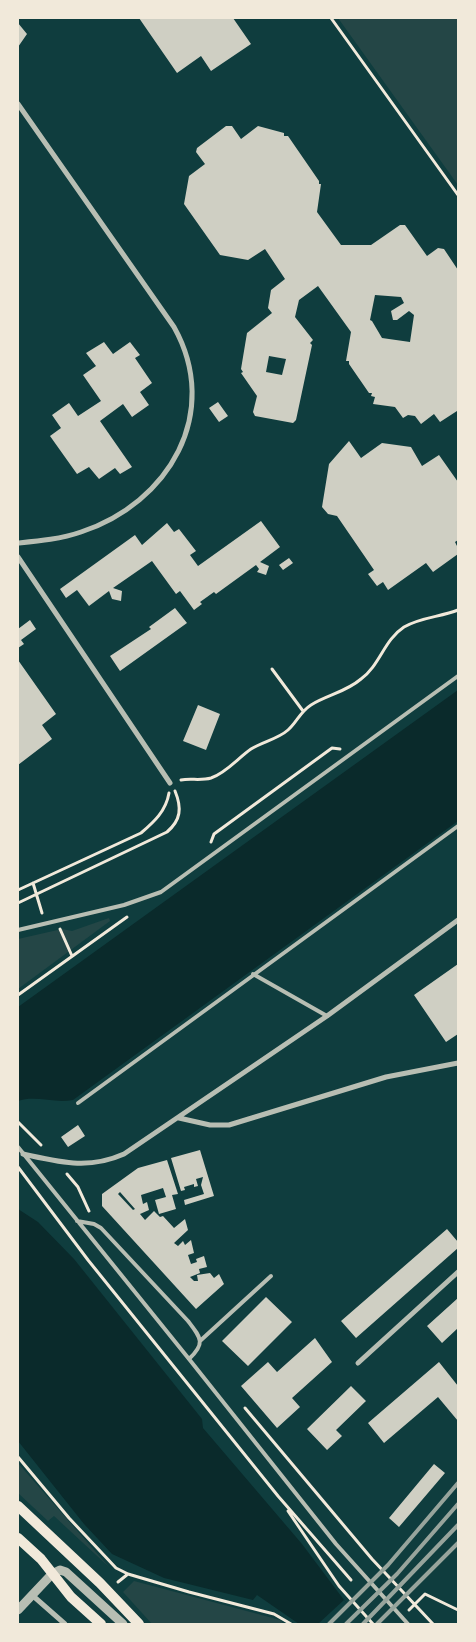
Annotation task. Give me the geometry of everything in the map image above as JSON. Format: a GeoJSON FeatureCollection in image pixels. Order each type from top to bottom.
{"type":"FeatureCollection","features":[{"type":"Feature","properties":{"kind":"main road"},"geometry":{"type":"LineString","coordinates":[[18,1506],[100,1583],[139,1624]]}},
{"type":"Feature","properties":{"kind":"main road"},"geometry":{"type":"LineString","coordinates":[[18,1538],[41,1559],[71,1597],[101,1624]]}},
{"type":"Feature","properties":{"kind":"street"},"geometry":{"type":"LineString","coordinates":[[18,104],[174,327],[189,364],[192,397],[190,419],[180,449],[160,480],[139,500],[118,515],[81,532],[18,543]]}},
{"type":"Feature","properties":{"kind":"street"},"geometry":{"type":"LineString","coordinates":[[18,557],[170,783]]}},
{"type":"Feature","properties":{"kind":"street"},"geometry":{"type":"LineString","coordinates":[[23,1154],[81,1164],[101,1162],[136,1148],[328,1016],[458,920]]}},
{"type":"Feature","properties":{"kind":"street"},"geometry":{"type":"LineString","coordinates":[[179,1118],[210,1125],[229,1125],[386,1077],[458,1063]]}},
{"type":"Feature","properties":{"kind":"street"},"geometry":{"type":"LineString","coordinates":[[358,1362],[458,1272]]}},
{"type":"Feature","properties":{"kind":"street"},"geometry":{"type":"LineString","coordinates":[[18,1610],[52,1574],[60,1570],[66,1572],[123,1624]]}},
{"type":"Feature","properties":{"kind":"street"},"geometry":{"type":"LineString","coordinates":[[32,1595],[65,1624]]}},
{"type":"Feature","properties":{"kind":"lane"},"geometry":{"type":"LineString","coordinates":[[18,930],[124,905],[161,892],[458,676]]}},
{"type":"Feature","properties":{"kind":"lane"},"geometry":{"type":"LineString","coordinates":[[78,1103],[458,826]]}},
{"type":"Feature","properties":{"kind":"lane"},"geometry":{"type":"LineString","coordinates":[[253,974],[328,1016]]}},
{"type":"Feature","properties":{"kind":"lane"},"geometry":{"type":"LineString","coordinates":[[18,1147],[336,1544],[408,1624]]}},
{"type":"Feature","properties":{"kind":"lane"},"geometry":{"type":"LineString","coordinates":[[77,1222],[94,1224],[105,1231],[188,1322],[200,1341],[200,1348],[189,1359]]}},
{"type":"Feature","properties":{"kind":"lane"},"geometry":{"type":"LineString","coordinates":[[200,1341],[270,1276]]}},
{"type":"Feature","properties":{"kind":"path"},"geometry":{"type":"LineString","coordinates":[[331,18],[458,195]]}},
{"type":"Feature","properties":{"kind":"path"},"geometry":{"type":"LineString","coordinates":[[170,783],[193,778],[211,778],[220,773],[250,750],[288,730],[303,710],[342,692],[361,680],[374,665],[389,641],[406,626],[458,610]]}},
{"type":"Feature","properties":{"kind":"path"},"geometry":{"type":"LineString","coordinates":[[272,669],[303,710]]}},
{"type":"Feature","properties":{"kind":"path"},"geometry":{"type":"LineString","coordinates":[[204,860],[214,834],[332,748],[358,749]]}},
{"type":"Feature","properties":{"kind":"path"},"geometry":{"type":"LineString","coordinates":[[18,890],[141,833],[154,823],[165,809],[170,783]]}},
{"type":"Feature","properties":{"kind":"path"},"geometry":{"type":"LineString","coordinates":[[18,903],[167,832],[178,820],[180,813],[178,800],[170,783]]}},
{"type":"Feature","properties":{"kind":"path"},"geometry":{"type":"LineString","coordinates":[[18,995],[129,915]]}},
{"type":"Feature","properties":{"kind":"path"},"geometry":{"type":"LineString","coordinates":[[18,1167],[82,1252],[278,1496],[339,1586],[373,1624]]}},
{"type":"Feature","properties":{"kind":"path"},"geometry":{"type":"LineString","coordinates":[[242,1405],[372,1559],[433,1624]]}},
{"type":"Feature","properties":{"kind":"path"},"geometry":{"type":"LineString","coordinates":[[18,1457],[69,1518],[110,1562],[121,1571],[189,1592],[274,1614],[291,1624]]}},
{"type":"Feature","properties":{"kind":"path"},"geometry":{"type":"LineString","coordinates":[[425,1594],[458,1610]]}},
{"type":"Feature","properties":{"kind":"shaded area"},"geometry":{"type":"Polygon","coordinates":[[[338,18],[458,18],[458,185],[338,18]]]}},
{"type":"Feature","properties":{"kind":"shaded area"},"geometry":{"type":"Polygon","coordinates":[[[458,690],[458,821],[73,1100],[25,1099],[18,1101],[18,1007],[458,690]]]}},
{"type":"Feature","properties":{"kind":"shaded area"},"geometry":{"type":"Polygon","coordinates":[[[109,918],[110,921],[18,989],[18,939],[62,929],[72,931],[109,918]]]}},
{"type":"Feature","properties":{"kind":"shaded area"},"geometry":{"type":"Polygon","coordinates":[[[18,1209],[38,1222],[74,1259],[202,1419],[203,1428],[302,1544],[344,1600],[367,1624],[299,1624],[257,1595],[253,1600],[164,1578],[112,1554],[84,1524],[18,1441],[18,1209]]]}},
{"type":"Feature","properties":{"kind":"shaded area"},"geometry":{"type":"Polygon","coordinates":[[[18,1463],[109,1567],[54,1516],[48,1521],[18,1493],[18,1463]]]}},
{"type":"Feature","properties":{"kind":"shaded area"},"geometry":{"type":"Polygon","coordinates":[[[134,1581],[280,1620],[284,1624],[152,1624],[123,1592],[134,1581]]]}},
{"type":"Feature","properties":{"kind":"pier"},"geometry":{"type":"Polygon","coordinates":[[[344,1600],[367,1624],[318,1624],[344,1600]]]}},
{"type":"Feature","properties":{"kind":"building"},"geometry":{"type":"Polygon","coordinates":[[[139,18],[233,18],[251,44],[211,71],[201,56],[177,73],[139,18]]]}},
{"type":"Feature","properties":{"kind":"building"},"geometry":{"type":"Polygon","coordinates":[[[18,23],[27,34],[18,47],[18,23]]]}},
{"type":"Feature","properties":{"kind":"building"},"geometry":{"type":"Polygon","coordinates":[[[226,126],[232,126],[241,139],[258,126],[284,133],[284,136],[288,136],[319,181],[319,184],[321,184],[317,212],[341,245],[371,245],[400,225],[405,225],[427,256],[438,248],[444,249],[458,270],[457,411],[440,422],[434,414],[421,424],[415,416],[408,415],[403,418],[395,407],[373,404],[375,397],[371,396],[372,393],[369,393],[349,364],[349,361],[346,361],[351,332],[318,286],[299,300],[295,317],[313,340],[310,343],[312,345],[296,420],[293,423],[255,416],[253,412],[257,396],[241,373],[243,372],[241,369],[247,333],[272,313],[268,308],[271,290],[285,279],[265,249],[248,260],[220,255],[184,204],[189,176],[205,164],[196,152],[197,148],[226,126]],[[375,295],[370,320],[382,338],[410,342],[414,315],[409,311],[397,320],[393,320],[391,311],[404,303],[401,297],[375,295]],[[269,356],[266,372],[282,375],[286,359],[269,356]]]}},
{"type":"Feature","properties":{"kind":"building"},"geometry":{"type":"Polygon","coordinates":[[[104,342],[113,354],[130,342],[140,355],[135,358],[152,383],[140,392],[149,405],[132,417],[123,404],[100,421],[132,467],[120,474],[115,468],[99,479],[89,467],[77,474],[50,436],[61,428],[52,415],[69,403],[78,416],[101,401],[83,375],[96,366],[86,353],[104,342]]]}},
{"type":"Feature","properties":{"kind":"building"},"geometry":{"type":"Polygon","coordinates":[[[218,402],[228,416],[219,422],[209,408],[218,402]]]}},
{"type":"Feature","properties":{"kind":"building"},"geometry":{"type":"Polygon","coordinates":[[[349,441],[361,458],[382,443],[411,447],[422,466],[439,455],[458,482],[458,540],[455,542],[458,554],[433,572],[426,563],[388,590],[383,582],[377,586],[368,574],[374,570],[337,516],[328,514],[322,507],[329,464],[349,441]]]}},
{"type":"Feature","properties":{"kind":"building"},"geometry":{"type":"Polygon","coordinates":[[[261,521],[280,547],[260,562],[269,566],[266,575],[257,572],[259,569],[256,565],[216,594],[214,592],[200,602],[202,604],[194,610],[180,591],[176,594],[152,561],[113,588],[122,591],[121,601],[112,599],[109,591],[89,606],[77,590],[66,598],[60,589],[135,535],[142,545],[167,523],[174,532],[179,529],[196,551],[190,555],[198,566],[261,521]]]}},
{"type":"Feature","properties":{"kind":"building"},"geometry":{"type":"Polygon","coordinates":[[[289,558],[293,563],[283,570],[279,565],[289,558]]]}},
{"type":"Feature","properties":{"kind":"building"},"geometry":{"type":"Polygon","coordinates":[[[175,608],[187,623],[120,671],[110,656],[151,629],[149,627],[175,608]]]}},
{"type":"Feature","properties":{"kind":"building"},"geometry":{"type":"Polygon","coordinates":[[[30,620],[36,629],[21,640],[24,644],[18,648],[18,629],[30,620]]]}},
{"type":"Feature","properties":{"kind":"building"},"geometry":{"type":"Polygon","coordinates":[[[18,660],[56,714],[42,725],[52,739],[18,765],[18,660]]]}},
{"type":"Feature","properties":{"kind":"building"},"geometry":{"type":"Polygon","coordinates":[[[198,705],[220,714],[206,750],[183,741],[198,705]]]}},
{"type":"Feature","properties":{"kind":"building"},"geometry":{"type":"Polygon","coordinates":[[[458,964],[458,1034],[446,1042],[414,995],[458,964]]]}},
{"type":"Feature","properties":{"kind":"building"},"geometry":{"type":"Polygon","coordinates":[[[78,1125],[85,1136],[68,1147],[61,1137],[78,1125]]]}},
{"type":"Feature","properties":{"kind":"building"},"geometry":{"type":"Polygon","coordinates":[[[200,1150],[214,1196],[185,1205],[184,1200],[204,1194],[201,1185],[203,1177],[196,1179],[198,1186],[194,1187],[194,1184],[184,1187],[185,1190],[181,1191],[171,1158],[200,1150]]]}},
{"type":"Feature","properties":{"kind":"building"},"geometry":{"type":"Polygon","coordinates":[[[167,1160],[178,1194],[172,1195],[176,1209],[159,1214],[155,1200],[166,1197],[163,1188],[141,1195],[143,1204],[147,1202],[149,1210],[140,1214],[145,1220],[154,1211],[160,1217],[163,1216],[174,1228],[185,1219],[188,1230],[174,1243],[178,1246],[183,1241],[185,1245],[191,1240],[194,1253],[188,1255],[191,1264],[197,1262],[196,1259],[204,1256],[207,1267],[199,1269],[200,1273],[190,1277],[194,1281],[198,1281],[197,1275],[210,1273],[214,1278],[219,1274],[224,1284],[196,1309],[102,1206],[102,1194],[138,1168],[167,1160]],[[120,1192],[118,1194],[133,1210],[135,1209],[120,1192]]]}},
{"type":"Feature","properties":{"kind":"building"},"geometry":{"type":"Polygon","coordinates":[[[447,1229],[458,1242],[458,1248],[356,1338],[341,1321],[447,1229]]]}},
{"type":"Feature","properties":{"kind":"building"},"geometry":{"type":"Polygon","coordinates":[[[266,1297],[292,1322],[248,1366],[222,1341],[266,1297]]]}},
{"type":"Feature","properties":{"kind":"building"},"geometry":{"type":"Polygon","coordinates":[[[458,1298],[458,1328],[442,1343],[427,1326],[458,1298]]]}},
{"type":"Feature","properties":{"kind":"building"},"geometry":{"type":"Polygon","coordinates":[[[315,1338],[332,1362],[292,1398],[300,1407],[277,1428],[241,1386],[268,1362],[277,1372],[315,1338]]]}},
{"type":"Feature","properties":{"kind":"building"},"geometry":{"type":"Polygon","coordinates":[[[439,1362],[458,1386],[458,1421],[438,1397],[384,1443],[368,1423],[439,1362]]]}},
{"type":"Feature","properties":{"kind":"building"},"geometry":{"type":"Polygon","coordinates":[[[351,1386],[366,1401],[336,1430],[342,1436],[327,1450],[307,1429],[351,1386]]]}},
{"type":"Feature","properties":{"kind":"building"},"geometry":{"type":"Polygon","coordinates":[[[434,1464],[445,1473],[399,1527],[389,1518],[434,1464]]]}},
{"type":"Feature","properties":{"kind":"railway"},"geometry":{"type":"LineString","coordinates":[[329,1624],[388,1565],[458,1483]]}},
{"type":"Feature","properties":{"kind":"railway"},"geometry":{"type":"LineString","coordinates":[[346,1624],[397,1574],[458,1504]]}},
{"type":"Feature","properties":{"kind":"railway"},"geometry":{"type":"LineString","coordinates":[[363,1624],[458,1525]]}},
{"type":"Feature","properties":{"kind":"railway"},"geometry":{"type":"LineString","coordinates":[[377,1624],[458,1543]]}}]}
